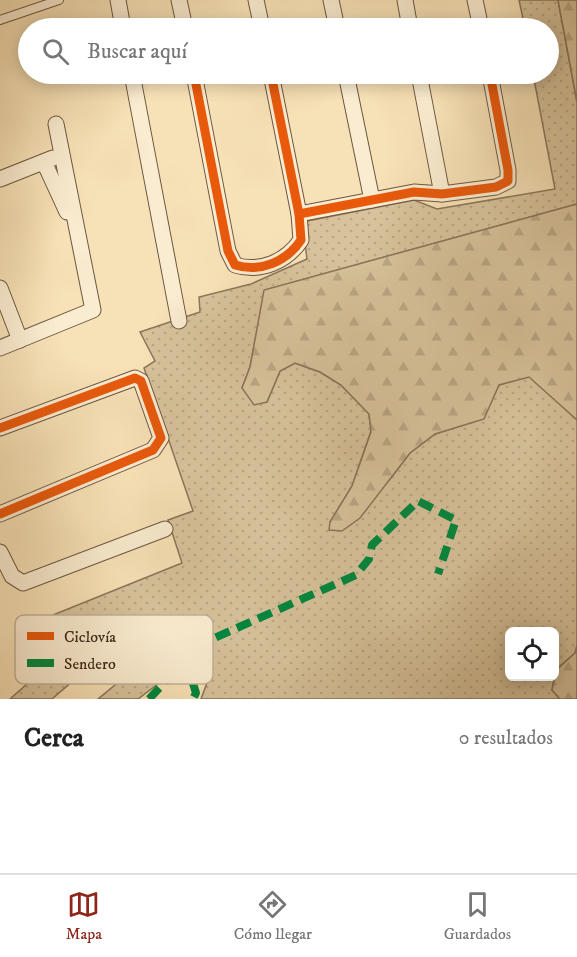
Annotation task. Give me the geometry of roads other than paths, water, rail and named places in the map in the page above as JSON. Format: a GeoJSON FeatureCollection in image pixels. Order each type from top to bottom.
{"type":"FeatureCollection","features":[{"type":"Feature","properties":{"kind":"street"},"geometry":{"type":"LineString","coordinates":[[118,0],[121,18]]}},
{"type":"Feature","properties":{"kind":"street"},"geometry":{"type":"LineString","coordinates":[[179,0],[183,18]]}},
{"type":"Feature","properties":{"kind":"street"},"geometry":{"type":"LineString","coordinates":[[256,0],[260,18]]}},
{"type":"Feature","properties":{"kind":"street"},"geometry":{"type":"LineString","coordinates":[[331,0],[335,18]]}},
{"type":"Feature","properties":{"kind":"street"},"geometry":{"type":"LineString","coordinates":[[405,0],[408,18]]}},
{"type":"Feature","properties":{"kind":"street"},"geometry":{"type":"LineString","coordinates":[[475,0],[479,18]]}},
{"type":"Feature","properties":{"kind":"street"},"geometry":{"type":"LineString","coordinates":[[134,84],[179,321]]}},
{"type":"Feature","properties":{"kind":"street"},"geometry":{"type":"LineString","coordinates":[[196,84],[228,251],[235,265],[246,269],[278,263],[292,253],[302,240],[299,214],[273,84]]}},
{"type":"Feature","properties":{"kind":"street"},"geometry":{"type":"LineString","coordinates":[[348,84],[372,200]]}},
{"type":"Feature","properties":{"kind":"street"},"geometry":{"type":"LineString","coordinates":[[421,84],[442,194]]}},
{"type":"Feature","properties":{"kind":"street"},"geometry":{"type":"LineString","coordinates":[[299,214],[414,192],[442,194],[496,187],[508,181],[508,170],[492,84]]}},
{"type":"Feature","properties":{"kind":"street"},"geometry":{"type":"LineString","coordinates":[[0,348],[93,310],[56,124]]}},
{"type":"Feature","properties":{"kind":"street"},"geometry":{"type":"LineString","coordinates":[[0,179],[61,155]]}},
{"type":"Feature","properties":{"kind":"street"},"geometry":{"type":"LineString","coordinates":[[44,162],[78,236]]}},
{"type":"Feature","properties":{"kind":"street"},"geometry":{"type":"LineString","coordinates":[[0,288],[20,340]]}},
{"type":"Feature","properties":{"kind":"street"},"geometry":{"type":"LineString","coordinates":[[0,428],[135,378],[141,381],[161,438],[153,450],[0,514]]}},
{"type":"Feature","properties":{"kind":"street"},"geometry":{"type":"LineString","coordinates":[[0,552],[12,576],[22,583],[165,529]]}},
{"type":"Feature","properties":{"kind":"lane"},"geometry":{"type":"LineString","coordinates":[[0,20],[59,0]]}}]}
